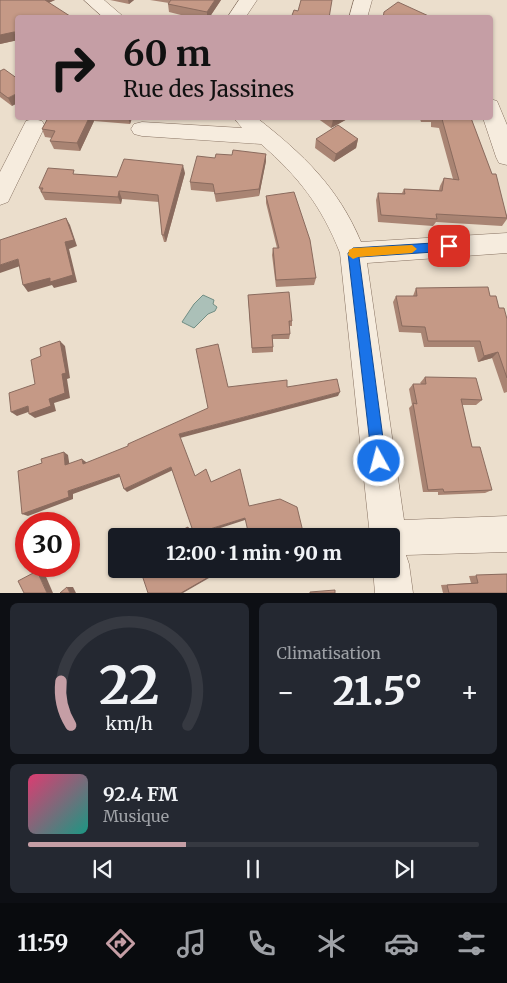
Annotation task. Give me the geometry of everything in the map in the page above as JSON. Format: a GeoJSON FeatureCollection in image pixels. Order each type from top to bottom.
{"type":"FeatureCollection","features":[{"type":"Feature","properties":{"kind":"street"},"geometry":{"type":"LineString","coordinates":[[93,0],[112,15]]}},
{"type":"Feature","properties":{"kind":"street"},"geometry":{"type":"LineString","coordinates":[[238,15],[248,0]]}},
{"type":"Feature","properties":{"kind":"street"},"geometry":{"type":"LineString","coordinates":[[359,15],[363,0]]}},
{"type":"Feature","properties":{"kind":"street"},"geometry":{"type":"LineString","coordinates":[[493,98],[507,100]]}},
{"type":"Feature","properties":{"kind":"street"},"geometry":{"type":"LineString","coordinates":[[493,115],[507,157]]}},
{"type":"Feature","properties":{"kind":"street"},"geometry":{"type":"LineString","coordinates":[[142,129],[257,124],[292,156],[325,194],[344,227],[353,253],[389,528]]}},
{"type":"Feature","properties":{"kind":"street"},"geometry":{"type":"LineString","coordinates":[[0,196],[34,126]]}},
{"type":"Feature","properties":{"kind":"street"},"geometry":{"type":"LineString","coordinates":[[353,253],[507,243]]}},
{"type":"Feature","properties":{"kind":"street"},"geometry":{"type":"LineString","coordinates":[[400,537],[507,534]]}},
{"type":"Feature","properties":{"kind":"street"},"geometry":{"type":"LineString","coordinates":[[392,578],[394,593]]}},
{"type":"Feature","properties":{"kind":"shaded area"},"geometry":{"type":"Polygon","coordinates":[[[203,295],[214,300],[213,304],[217,307],[215,311],[208,314],[194,328],[182,322],[194,304],[203,295]]]}},
{"type":"Feature","properties":{"kind":"building"},"geometry":{"type":"Polygon","coordinates":[[[0,0],[45,0],[68,15],[15,15],[15,32],[0,35],[0,0]]]}},
{"type":"Feature","properties":{"kind":"building"},"geometry":{"type":"Polygon","coordinates":[[[171,0],[215,0],[207,12],[168,4],[171,0]]]}},
{"type":"Feature","properties":{"kind":"building"},"geometry":{"type":"Polygon","coordinates":[[[301,0],[332,0],[330,15],[292,15],[294,10],[298,11],[301,0]]]}},
{"type":"Feature","properties":{"kind":"building"},"geometry":{"type":"Polygon","coordinates":[[[398,2],[426,15],[384,15],[384,12],[398,2]]]}},
{"type":"Feature","properties":{"kind":"building"},"geometry":{"type":"Polygon","coordinates":[[[4,69],[15,77],[15,94],[8,98],[0,92],[0,71],[4,69]]]}},
{"type":"Feature","properties":{"kind":"building"},"geometry":{"type":"Polygon","coordinates":[[[47,120],[88,120],[77,143],[50,141],[55,131],[42,129],[47,120]]]}},
{"type":"Feature","properties":{"kind":"building"},"geometry":{"type":"Polygon","coordinates":[[[442,120],[472,120],[492,174],[496,174],[507,218],[436,214],[437,219],[381,215],[378,193],[405,194],[404,189],[442,191],[444,178],[459,180],[442,120]]]}},
{"type":"Feature","properties":{"kind":"building"},"geometry":{"type":"Polygon","coordinates":[[[338,125],[358,139],[336,154],[316,139],[338,125]]]}},
{"type":"Feature","properties":{"kind":"building"},"geometry":{"type":"Polygon","coordinates":[[[233,150],[266,154],[259,189],[215,194],[213,184],[190,182],[197,156],[215,158],[216,154],[232,155],[233,150]]]}},
{"type":"Feature","properties":{"kind":"building"},"geometry":{"type":"Polygon","coordinates":[[[124,159],[183,165],[164,235],[162,235],[158,195],[119,191],[118,197],[41,192],[43,188],[39,188],[48,168],[74,170],[73,174],[117,177],[124,159]]]}},
{"type":"Feature","properties":{"kind":"building"},"geometry":{"type":"Polygon","coordinates":[[[294,192],[310,240],[316,278],[276,280],[273,248],[279,248],[266,196],[294,192]]]}},
{"type":"Feature","properties":{"kind":"building"},"geometry":{"type":"Polygon","coordinates":[[[66,218],[74,240],[65,242],[73,275],[50,282],[50,278],[23,285],[18,259],[0,265],[0,240],[66,218]]]}},
{"type":"Feature","properties":{"kind":"building"},"geometry":{"type":"Polygon","coordinates":[[[488,287],[490,296],[496,296],[499,308],[504,308],[507,319],[507,378],[498,352],[484,356],[480,341],[428,341],[425,327],[402,326],[396,296],[417,296],[416,288],[488,287]]]}},
{"type":"Feature","properties":{"kind":"building"},"geometry":{"type":"Polygon","coordinates":[[[289,292],[292,321],[289,321],[290,334],[272,335],[273,347],[252,348],[248,295],[289,292]]]}},
{"type":"Feature","properties":{"kind":"building"},"geometry":{"type":"Polygon","coordinates":[[[60,341],[66,373],[62,374],[65,393],[49,399],[51,406],[29,414],[28,406],[11,412],[9,393],[35,384],[31,360],[41,356],[40,348],[60,341]]]}},
{"type":"Feature","properties":{"kind":"building"},"geometry":{"type":"Polygon","coordinates":[[[218,344],[228,387],[287,380],[287,387],[337,379],[340,392],[179,434],[195,476],[206,469],[211,482],[240,469],[249,506],[280,499],[297,507],[302,528],[247,528],[245,518],[213,528],[192,528],[171,467],[124,489],[119,474],[68,491],[69,497],[28,512],[22,512],[18,471],[42,463],[41,459],[64,452],[65,465],[82,459],[83,464],[128,446],[128,444],[208,408],[196,349],[218,344]]]}},
{"type":"Feature","properties":{"kind":"building"},"geometry":{"type":"Polygon","coordinates":[[[425,377],[476,378],[482,400],[461,399],[472,447],[480,447],[492,490],[444,492],[443,489],[428,490],[413,403],[417,404],[413,384],[426,384],[425,377]]]}},
{"type":"Feature","properties":{"kind":"building"},"geometry":{"type":"Polygon","coordinates":[[[507,574],[507,593],[449,593],[447,585],[478,583],[476,575],[507,574]]]}},
{"type":"Feature","properties":{"kind":"building"},"geometry":{"type":"Polygon","coordinates":[[[26,577],[40,577],[47,593],[24,593],[18,581],[26,577]]]}},
{"type":"Feature","properties":{"kind":"building"},"geometry":{"type":"Polygon","coordinates":[[[143,578],[207,578],[181,593],[148,593],[143,578]]]}},
{"type":"Feature","properties":{"kind":"building"},"geometry":{"type":"Polygon","coordinates":[[[67,587],[70,593],[60,593],[67,587]]]}},
{"type":"Feature","properties":{"kind":"building"},"geometry":{"type":"Polygon","coordinates":[[[335,590],[335,593],[310,593],[310,592],[335,590]]]}},
{"type":"Feature","properties":{"kind":"slow traffic"},"geometry":{"type":"LineString","coordinates":[[353,255],[353,253],[412,249]]}},
{"type":"Feature","properties":{"kind":"route"},"geometry":{"type":"LineString","coordinates":[[379,461],[353,253],[449,246]]}}]}
